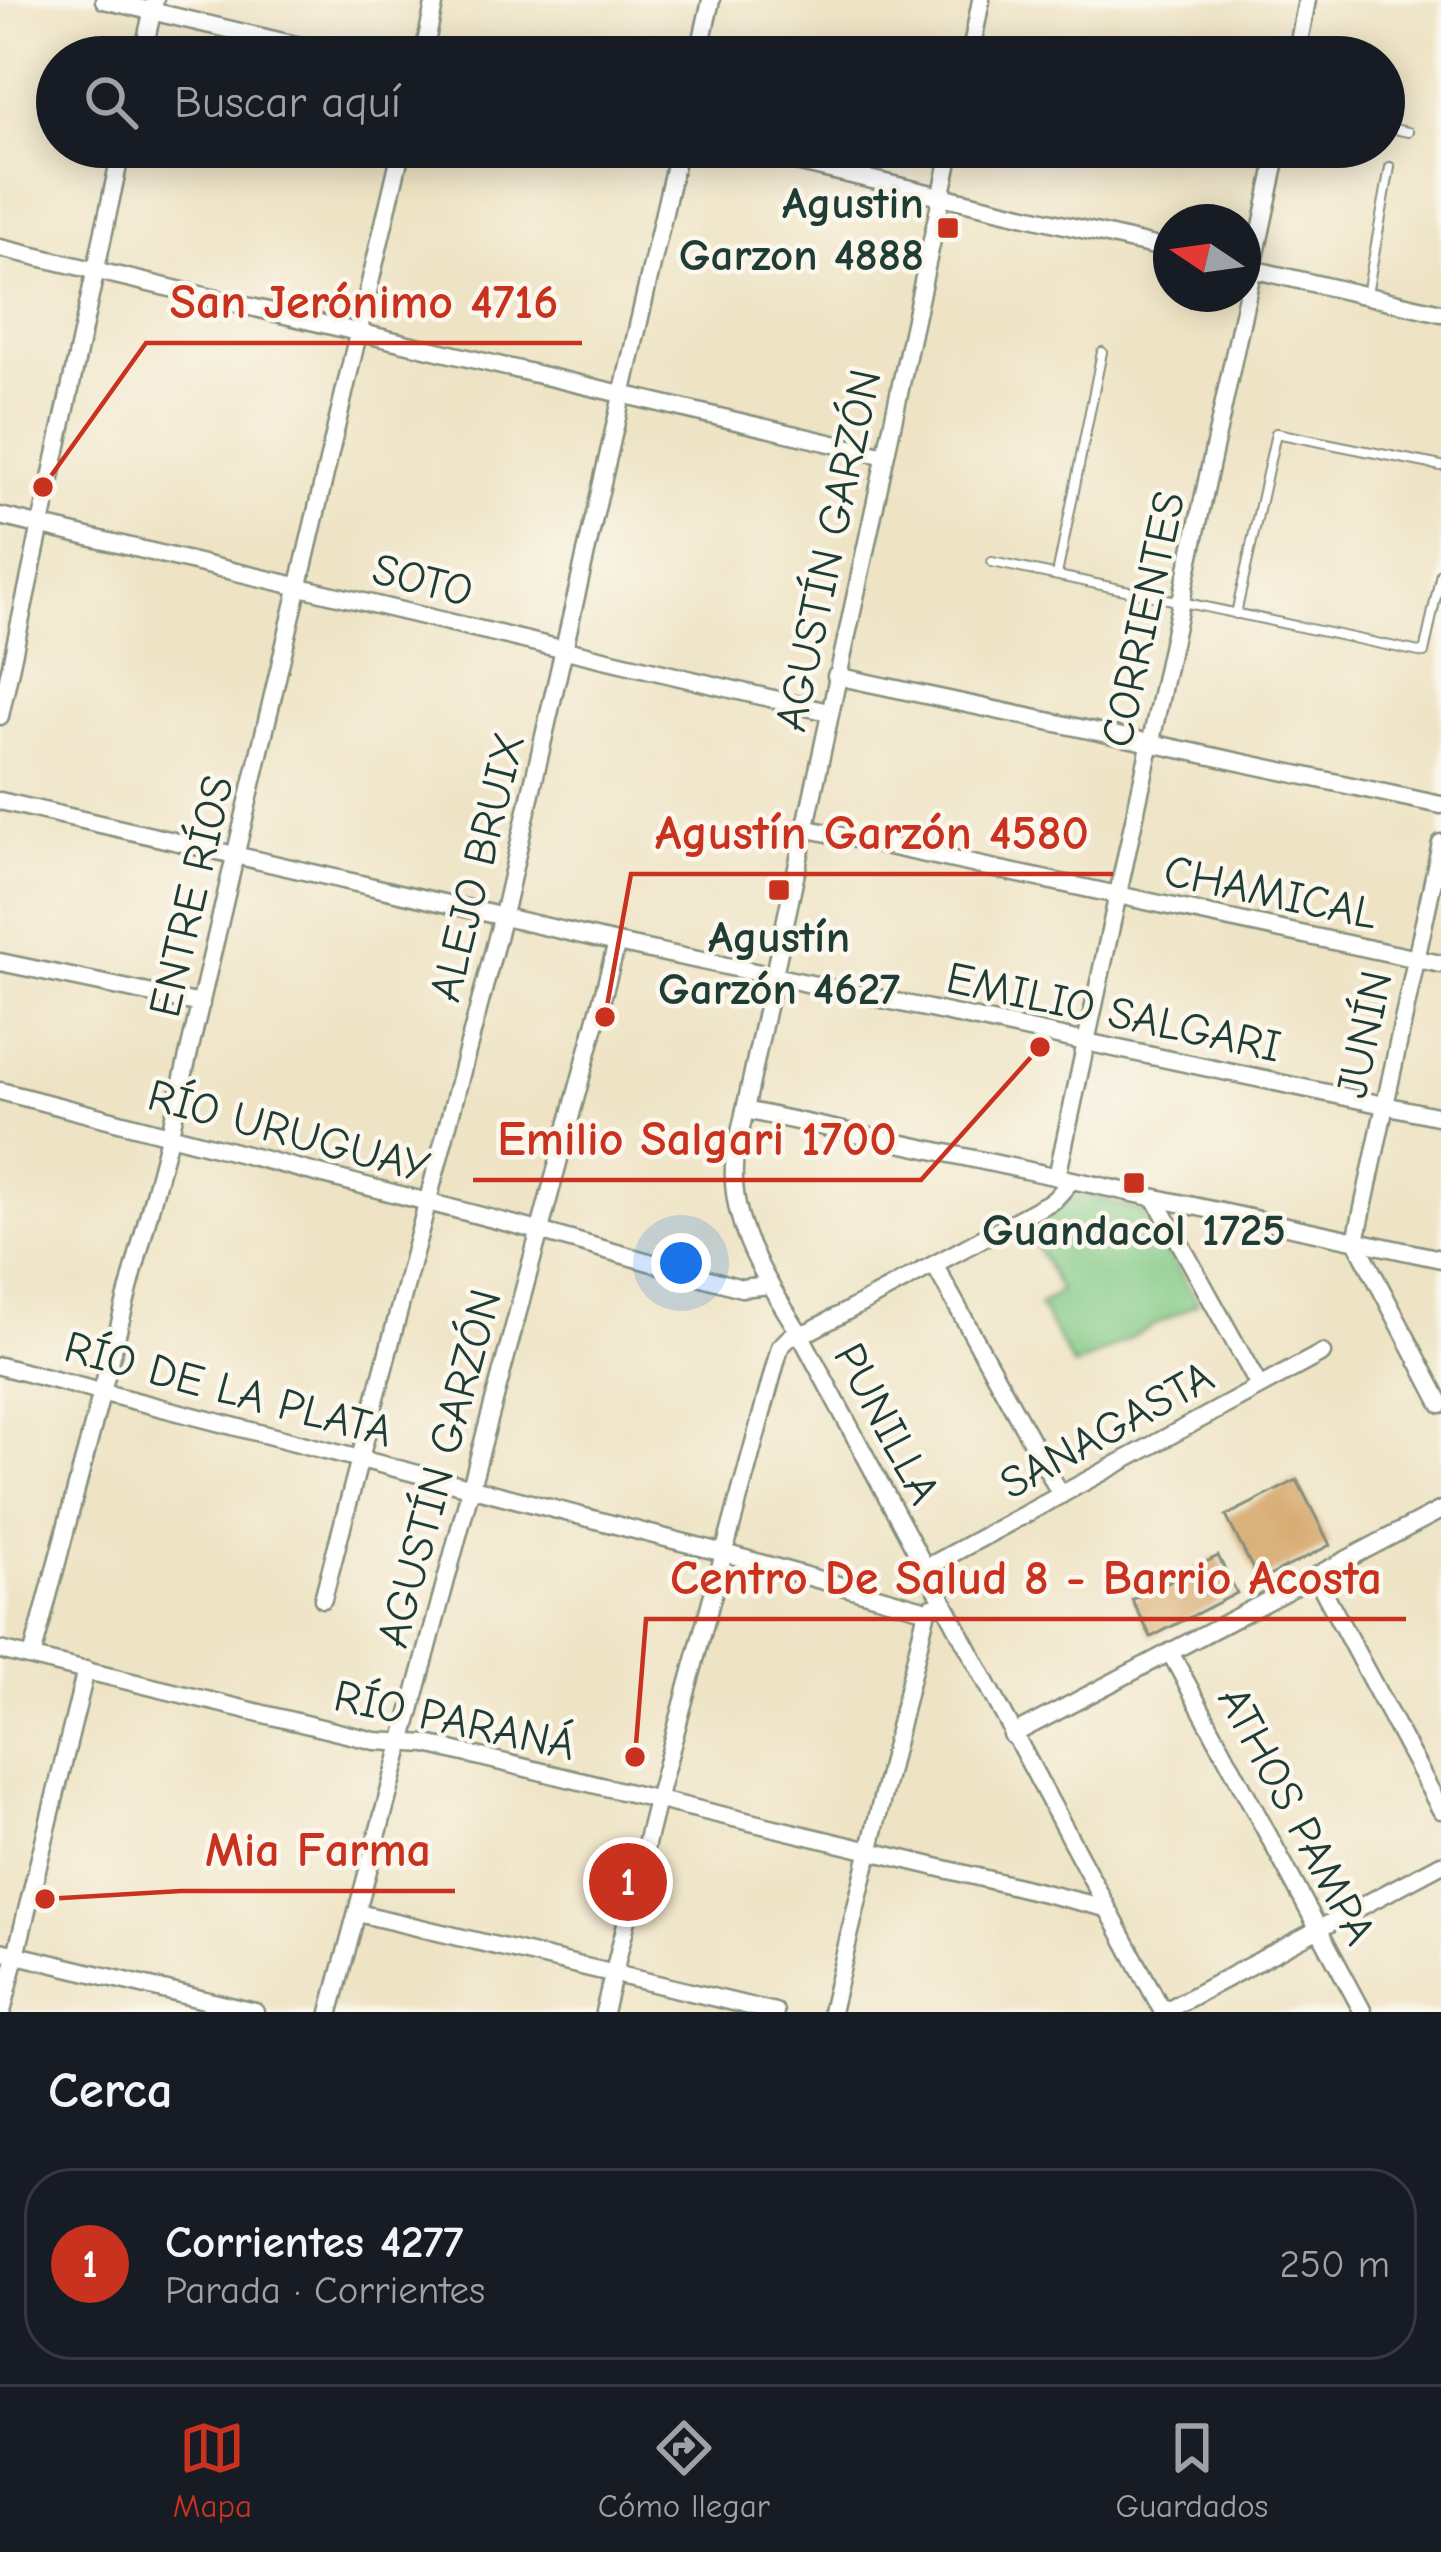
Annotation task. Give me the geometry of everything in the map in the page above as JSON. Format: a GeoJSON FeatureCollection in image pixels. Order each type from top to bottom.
{"type":"FeatureCollection","features":[{"type":"Feature","properties":{"kind":"street"},"geometry":{"type":"LineString","coordinates":[[104,0],[154,6],[268,36]]}},
{"type":"Feature","properties":{"kind":"street"},"geometry":{"type":"LineString","coordinates":[[427,36],[435,0]]}},
{"type":"Feature","properties":{"kind":"street"},"geometry":{"type":"LineString","coordinates":[[703,36],[711,0]]}},
{"type":"Feature","properties":{"kind":"street"},"geometry":{"type":"LineString","coordinates":[[974,36],[981,0]]}},
{"type":"Feature","properties":{"kind":"street"},"geometry":{"type":"LineString","coordinates":[[1300,36],[1307,0]]}},
{"type":"Feature","properties":{"kind":"street"},"geometry":{"type":"LineString","coordinates":[[147,36],[154,6]]}},
{"type":"Feature","properties":{"kind":"street"},"geometry":{"type":"LineString","coordinates":[[0,716],[117,168]]}},
{"type":"Feature","properties":{"kind":"street","name":"ENTRE RÍOS"},"geometry":{"type":"LineString","coordinates":[[32,1657],[170,1137],[397,168]]}},
{"type":"Feature","properties":{"kind":"street","name":"ALEJO BRUIX"},"geometry":{"type":"LineString","coordinates":[[323,1599],[502,915],[674,168]]}},
{"type":"Feature","properties":{"kind":"street"},"geometry":{"type":"LineString","coordinates":[[822,168],[1153,246]]}},
{"type":"Feature","properties":{"kind":"street","name":"AGUSTÍN GARZÓN"},"geometry":{"type":"LineString","coordinates":[[745,1111],[948,168]]}},
{"type":"Feature","properties":{"kind":"street","name":"CORRIENTES"},"geometry":{"type":"LineString","coordinates":[[1261,220],[1274,168]]}},
{"type":"Feature","properties":{"kind":"street"},"geometry":{"type":"LineString","coordinates":[[0,248],[885,456]]}},
{"type":"Feature","properties":{"kind":"street"},"geometry":{"type":"LineString","coordinates":[[1261,272],[1441,313]]}},
{"type":"Feature","properties":{"kind":"street","name":"CORRIENTES"},"geometry":{"type":"LineString","coordinates":[[1064,1178],[1086,1042],[1240,312]]}},
{"type":"Feature","properties":{"kind":"street","name":"SOTO"},"geometry":{"type":"LineString","coordinates":[[0,516],[828,712]]}},
{"type":"Feature","properties":{"kind":"street"},"geometry":{"type":"LineString","coordinates":[[836,676],[1441,805]]}},
{"type":"Feature","properties":{"kind":"street","name":"EMILIO SALGARI"},"geometry":{"type":"LineString","coordinates":[[0,801],[617,944],[1441,1118]]}},
{"type":"Feature","properties":{"kind":"street","name":"CHAMICAL"},"geometry":{"type":"LineString","coordinates":[[804,828],[1441,964]]}},
{"type":"Feature","properties":{"kind":"street","name":"JUNÍN"},"geometry":{"type":"LineString","coordinates":[[1356,1240],[1441,843]]}},
{"type":"Feature","properties":{"kind":"street","name":"AGUSTÍN GARZÓN"},"geometry":{"type":"LineString","coordinates":[[330,2012],[617,944]]}},
{"type":"Feature","properties":{"kind":"street"},"geometry":{"type":"LineString","coordinates":[[0,962],[201,1004]]}},
{"type":"Feature","properties":{"kind":"street","name":"RÍO URUGUAY"},"geometry":{"type":"LineString","coordinates":[[0,1091],[741,1288],[770,1285]]}},
{"type":"Feature","properties":{"kind":"street"},"geometry":{"type":"LineString","coordinates":[[745,1111],[1441,1259]]}},
{"type":"Feature","properties":{"kind":"street","name":"PUNILLA"},"geometry":{"type":"LineString","coordinates":[[745,1111],[735,1156],[734,1193],[738,1214],[770,1285],[924,1569],[934,1605],[1012,1735],[1163,2012]]}},
{"type":"Feature","properties":{"kind":"street"},"geometry":{"type":"LineString","coordinates":[[604,2012],[780,1347],[1054,1200],[1064,1178]]}},
{"type":"Feature","properties":{"kind":"street"},"geometry":{"type":"LineString","coordinates":[[1154,1198],[1259,1386]]}},
{"type":"Feature","properties":{"kind":"street"},"geometry":{"type":"LineString","coordinates":[[1356,1240],[1441,1404]]}},
{"type":"Feature","properties":{"kind":"street"},"geometry":{"type":"LineString","coordinates":[[934,1266],[1060,1495]]}},
{"type":"Feature","properties":{"kind":"street","name":"SANAGASTA"},"geometry":{"type":"LineString","coordinates":[[924,1569],[1322,1353]]}},
{"type":"Feature","properties":{"kind":"street","name":"RÍO DE LA PLATA"},"geometry":{"type":"LineString","coordinates":[[0,1366],[934,1605]]}},
{"type":"Feature","properties":{"kind":"street"},"geometry":{"type":"LineString","coordinates":[[1012,1735],[1441,1510]]}},
{"type":"Feature","properties":{"kind":"street"},"geometry":{"type":"LineString","coordinates":[[1316,1577],[1441,1810]]}},
{"type":"Feature","properties":{"kind":"street"},"geometry":{"type":"LineString","coordinates":[[831,2012],[934,1605]]}},
{"type":"Feature","properties":{"kind":"street","name":"RÍO PARANÁ"},"geometry":{"type":"LineString","coordinates":[[0,1650],[374,1741],[427,1744],[1106,1908]]}},
{"type":"Feature","properties":{"kind":"street","name":"ATHOS PAMPA"},"geometry":{"type":"LineString","coordinates":[[1169,1652],[1363,2012]]}},
{"type":"Feature","properties":{"kind":"street"},"geometry":{"type":"LineString","coordinates":[[2,2012],[8,1953],[86,1670]]}},
{"type":"Feature","properties":{"kind":"street"},"geometry":{"type":"LineString","coordinates":[[1163,2012],[1441,1864]]}},
{"type":"Feature","properties":{"kind":"street"},"geometry":{"type":"LineString","coordinates":[[358,1913],[775,2012]]}},
{"type":"Feature","properties":{"kind":"street"},"geometry":{"type":"LineString","coordinates":[[8,1953],[254,2012]]}},
{"type":"Feature","properties":{"kind":"lane"},"geometry":{"type":"LineString","coordinates":[[1366,296],[1390,168]]}},
{"type":"Feature","properties":{"kind":"lane"},"geometry":{"type":"LineString","coordinates":[[1057,575],[1102,352]]}},
{"type":"Feature","properties":{"kind":"lane"},"geometry":{"type":"LineString","coordinates":[[1236,614],[1276,433],[1441,466]]}},
{"type":"Feature","properties":{"kind":"lane"},"geometry":{"type":"LineString","coordinates":[[992,562],[1424,653],[1441,573]]}},
{"type":"Feature","properties":{"kind":"green space"},"geometry":{"type":"Polygon","coordinates":[[[1081,1193],[1144,1212],[1198,1303],[1074,1367],[1039,1305],[1060,1291],[1026,1225],[1081,1193]]]}},
{"type":"Feature","properties":{"kind":"building"},"geometry":{"type":"Polygon","coordinates":[[[1297,1480],[1330,1545],[1259,1581],[1226,1516],[1297,1480]]]}},
{"type":"Feature","properties":{"kind":"building"},"geometry":{"type":"Polygon","coordinates":[[[1218,1556],[1237,1593],[1151,1637],[1132,1600],[1218,1556]]]}},
{"type":"Feature","properties":{"kind":"place","name":"Agustin Garzon 4888"},"geometry":{"type":"Point","coordinates":[948,228]}},
{"type":"Feature","properties":{"kind":"place","name":"San Jerónimo 4716"},"geometry":{"type":"Point","coordinates":[43,487]}},
{"type":"Feature","properties":{"kind":"place","name":"Agustín Garzón 4627"},"geometry":{"type":"Point","coordinates":[779,890]}},
{"type":"Feature","properties":{"kind":"place","name":"Agustín Garzón 4580"},"geometry":{"type":"Point","coordinates":[605,1017]}},
{"type":"Feature","properties":{"kind":"place","name":"Emilio Salgari 1700"},"geometry":{"type":"Point","coordinates":[1040,1047]}},
{"type":"Feature","properties":{"kind":"place","name":"Guandacol 1725"},"geometry":{"type":"Point","coordinates":[1134,1183]}},
{"type":"Feature","properties":{"kind":"place","name":"Centro De Salud 8 - Barrio Acosta"},"geometry":{"type":"Point","coordinates":[635,1757]}},
{"type":"Feature","properties":{"kind":"place","name":"Corrientes 4277"},"geometry":{"type":"Point","coordinates":[628,1882]}},
{"type":"Feature","properties":{"kind":"place","name":"Mia Farma"},"geometry":{"type":"Point","coordinates":[45,1899]}}]}
